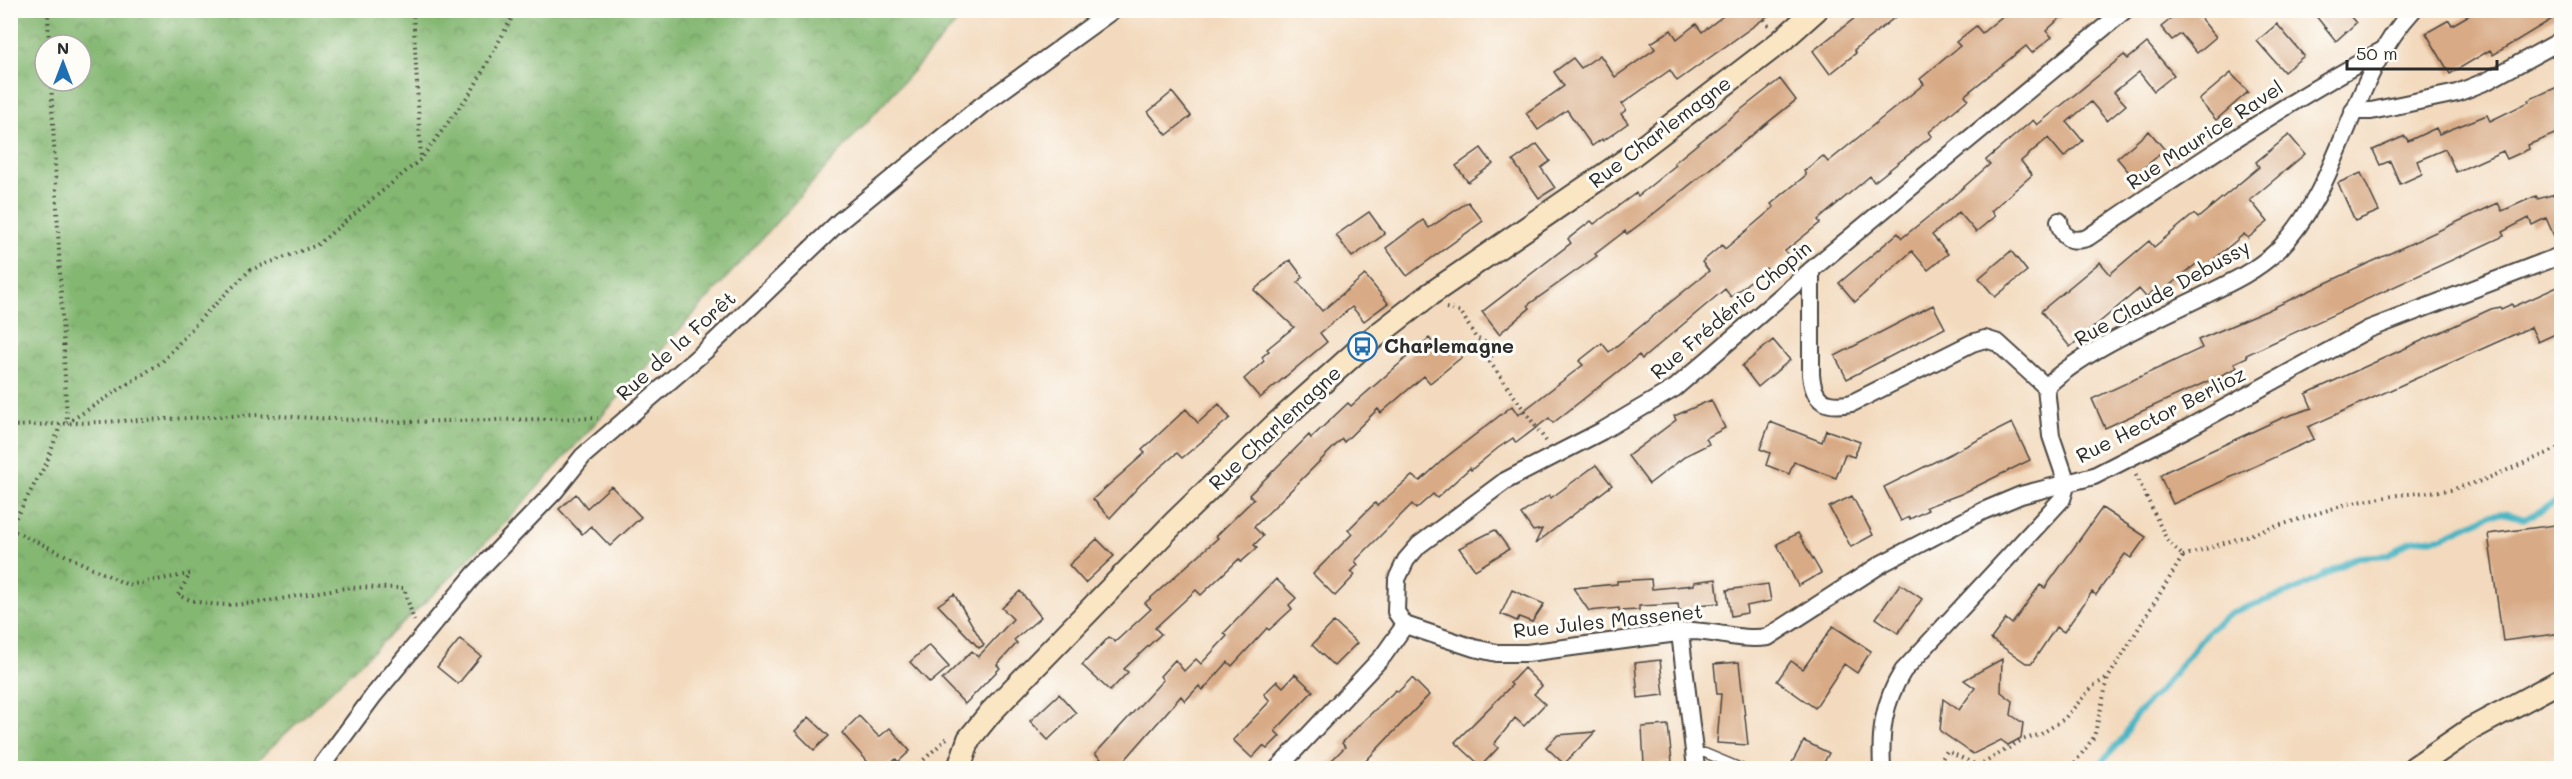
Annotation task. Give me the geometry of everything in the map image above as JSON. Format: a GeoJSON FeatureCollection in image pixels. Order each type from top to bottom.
{"type":"FeatureCollection","features":[{"type":"Feature","properties":{"kind":"street","name":"Rue de la Forêt"},"geometry":{"type":"LineString","coordinates":[[320,768],[374,695],[475,574],[555,491],[584,456],[706,350],[840,221],[923,156],[982,105],[1113,10]]}},
{"type":"Feature","properties":{"kind":"street","name":"Rue Charlemagne"},"geometry":{"type":"LineString","coordinates":[[959,768],[969,739],[991,712],[1175,522],[1283,418],[1363,346],[1429,295],[1626,160],[1780,42],[1816,10]]}},
{"type":"Feature","properties":{"kind":"street","name":"Rue Frédéric Chopin"},"geometry":{"type":"LineString","coordinates":[[1405,625],[1396,612],[1397,579],[1406,560],[1419,545],[1496,488],[1555,454],[1602,431],[1674,388],[1811,270],[2125,10]]}},
{"type":"Feature","properties":{"kind":"street","name":"Rue Claude Debussy"},"geometry":{"type":"LineString","coordinates":[[2046,387],[2058,376],[2108,345],[2252,271],[2275,252],[2296,230],[2313,203],[2353,111],[2383,50],[2413,10]]}},
{"type":"Feature","properties":{"kind":"street"},"geometry":{"type":"LineString","coordinates":[[2353,111],[2371,111],[2457,93],[2487,81],[2562,40]]}},
{"type":"Feature","properties":{"kind":"street","name":"Rue Maurice Ravel"},"geometry":{"type":"LineString","coordinates":[[2059,221],[2061,234],[2065,237],[2071,240],[2087,238],[2230,141],[2325,81],[2383,50]]}},
{"type":"Feature","properties":{"kind":"street","name":"Rue Hector Berlioz"},"geometry":{"type":"LineString","coordinates":[[1882,768],[1883,720],[1891,691],[1903,671],[2062,499],[2067,483],[2094,476],[2188,428],[2369,329],[2562,255]]}},
{"type":"Feature","properties":{"kind":"street"},"geometry":{"type":"LineString","coordinates":[[1811,270],[1813,390],[1826,404],[1852,403],[1972,343],[1985,339],[1998,343],[2046,387],[2051,436],[2067,483]]}},
{"type":"Feature","properties":{"kind":"street","name":"Rue Jules Massenet"},"geometry":{"type":"LineString","coordinates":[[1405,625],[1474,648],[1497,653],[1527,653],[1680,633],[1714,632],[1752,640],[1768,637],[1883,563],[1983,511],[2021,495],[2067,483]]}},
{"type":"Feature","properties":{"kind":"street"},"geometry":{"type":"LineString","coordinates":[[1278,768],[1383,656],[1405,625]]}},
{"type":"Feature","properties":{"kind":"street"},"geometry":{"type":"LineString","coordinates":[[1680,633],[1695,761]]}},
{"type":"Feature","properties":{"kind":"street"},"geometry":{"type":"LineString","coordinates":[[2414,768],[2494,715],[2562,680]]}},
{"type":"Feature","properties":{"kind":"lane"},"geometry":{"type":"LineString","coordinates":[[1695,761],[1705,753],[1741,768]]}},
{"type":"Feature","properties":{"kind":"path"},"geometry":{"type":"LineString","coordinates":[[48,10],[49,33]]}},
{"type":"Feature","properties":{"kind":"path"},"geometry":{"type":"LineString","coordinates":[[413,10],[421,159]]}},
{"type":"Feature","properties":{"kind":"path"},"geometry":{"type":"LineString","coordinates":[[64,423],[162,362],[204,315],[250,270],[317,245],[421,159],[473,89],[516,10]]}},
{"type":"Feature","properties":{"kind":"path"},"geometry":{"type":"LineString","coordinates":[[51,93],[64,423],[47,462],[10,529],[128,585],[190,574],[178,595],[192,602],[227,606],[348,588],[404,588],[420,641]]}},
{"type":"Feature","properties":{"kind":"path"},"geometry":{"type":"LineString","coordinates":[[1429,295],[1446,308],[1461,312],[1476,338],[1489,344],[1492,354],[1490,362],[1555,454]]}},
{"type":"Feature","properties":{"kind":"path"},"geometry":{"type":"LineString","coordinates":[[10,426],[255,415],[394,422],[626,418]]}},
{"type":"Feature","properties":{"kind":"path"},"geometry":{"type":"LineString","coordinates":[[2071,768],[2094,737],[2108,678],[2183,556],[2347,504],[2460,487],[2562,447]]}},
{"type":"Feature","properties":{"kind":"path"},"geometry":{"type":"LineString","coordinates":[[2128,458],[2167,540],[2183,556]]}},
{"type":"Feature","properties":{"kind":"path"},"geometry":{"type":"LineString","coordinates":[[1936,768],[1947,751],[1979,766],[2022,740],[2041,734],[2064,719],[2093,686],[2108,678]]}},
{"type":"Feature","properties":{"kind":"green space"},"geometry":{"type":"Polygon","coordinates":[[[10,11],[967,11],[517,510],[440,588],[249,768],[11,768],[10,11]]]}},
{"type":"Feature","properties":{"kind":"building"},"geometry":{"type":"Polygon","coordinates":[[[1731,10],[1776,10],[1677,81],[1670,70],[1622,104],[1626,110],[1621,114],[1628,123],[1603,141],[1602,139],[1592,146],[1567,110],[1538,130],[1526,113],[1564,86],[1554,72],[1573,58],[1581,68],[1600,55],[1615,77],[1655,49],[1651,43],[1671,30],[1677,39],[1696,24],[1702,32],[1731,10]]]}},
{"type":"Feature","properties":{"kind":"building"},"geometry":{"type":"Polygon","coordinates":[[[1865,10],[1904,10],[1854,50],[1856,53],[1830,74],[1813,51],[1865,10]]]}},
{"type":"Feature","properties":{"kind":"building"},"geometry":{"type":"Polygon","coordinates":[[[2010,10],[2069,10],[2046,31],[2052,37],[2032,53],[2026,46],[1965,95],[1968,99],[1929,132],[1932,136],[1874,182],[1870,176],[1818,220],[1820,223],[1785,251],[1789,255],[1769,271],[1766,268],[1731,297],[1725,289],[1642,359],[1639,355],[1553,423],[1549,418],[1516,443],[1513,438],[1471,470],[1470,468],[1437,498],[1433,494],[1416,509],[1412,504],[1355,561],[1358,565],[1351,572],[1355,575],[1335,596],[1313,574],[1352,534],[1348,530],[1375,503],[1377,506],[1412,476],[1420,481],[1445,458],[1512,406],[1518,415],[1583,365],[1579,361],[1602,343],[1609,352],[1709,271],[1702,262],[1722,245],[1725,249],[1774,207],[1771,204],[1806,175],[1804,171],[1823,156],[1828,162],[1924,84],[1920,79],[1960,46],[1956,42],[1976,26],[1982,33],[2010,10]]]}},
{"type":"Feature","properties":{"kind":"building"},"geometry":{"type":"Polygon","coordinates":[[[2182,10],[2194,10],[2216,37],[2197,53],[2181,34],[2172,40],[2161,27],[2182,10]]]}},
{"type":"Feature","properties":{"kind":"building"},"geometry":{"type":"Polygon","coordinates":[[[2311,10],[2345,10],[2356,23],[2336,41],[2311,10]]]}},
{"type":"Feature","properties":{"kind":"building"},"geometry":{"type":"Polygon","coordinates":[[[2478,10],[2562,10],[2562,13],[2493,55],[2490,50],[2450,74],[2426,33],[2449,20],[2452,25],[2478,10]]]}},
{"type":"Feature","properties":{"kind":"building"},"geometry":{"type":"Polygon","coordinates":[[[2277,24],[2304,56],[2284,72],[2257,41],[2277,24]]]}},
{"type":"Feature","properties":{"kind":"building"},"geometry":{"type":"Polygon","coordinates":[[[2147,43],[2174,75],[2154,91],[2139,72],[2114,92],[2126,105],[2107,121],[2091,102],[2067,122],[2083,141],[2064,157],[2048,138],[2021,161],[2032,175],[1991,211],[1995,216],[1976,232],[1959,212],[1932,235],[1948,254],[1928,270],[1912,251],[1855,302],[1839,283],[1898,233],[1902,238],[1949,200],[1990,164],[1986,160],[2033,120],[2037,125],[2124,55],[2128,59],[2147,43]]]}},
{"type":"Feature","properties":{"kind":"building"},"geometry":{"type":"Polygon","coordinates":[[[2231,73],[2248,92],[2216,120],[2199,100],[2231,73]]]}},
{"type":"Feature","properties":{"kind":"building"},"geometry":{"type":"Polygon","coordinates":[[[1780,79],[1796,100],[1652,215],[1627,234],[1625,231],[1595,254],[1597,256],[1528,305],[1530,308],[1499,334],[1482,312],[1571,243],[1568,239],[1591,221],[1594,224],[1636,193],[1638,196],[1676,165],[1674,163],[1780,79]]]}},
{"type":"Feature","properties":{"kind":"building"},"geometry":{"type":"Polygon","coordinates":[[[2562,85],[2562,131],[2528,145],[2529,149],[2507,159],[2503,151],[2456,172],[2445,149],[2417,161],[2422,174],[2400,184],[2390,161],[2380,165],[2373,150],[2405,136],[2408,141],[2436,128],[2439,134],[2487,115],[2490,121],[2562,85]]]}},
{"type":"Feature","properties":{"kind":"building"},"geometry":{"type":"Polygon","coordinates":[[[1172,92],[1191,116],[1167,135],[1148,112],[1172,92]]]}},
{"type":"Feature","properties":{"kind":"building"},"geometry":{"type":"Polygon","coordinates":[[[2149,131],[2165,150],[2133,177],[2117,158],[2149,131]]]}},
{"type":"Feature","properties":{"kind":"building"},"geometry":{"type":"Polygon","coordinates":[[[2289,135],[2305,154],[2250,200],[2268,222],[2248,238],[2244,234],[2205,267],[2200,261],[2160,293],[2156,289],[2146,297],[2139,289],[2070,347],[2041,311],[2100,262],[2110,274],[2149,241],[2154,247],[2194,214],[2198,218],[2259,167],[2256,162],[2289,135]]]}},
{"type":"Feature","properties":{"kind":"building"},"geometry":{"type":"Polygon","coordinates":[[[1537,144],[1550,161],[1541,168],[1555,188],[1539,198],[1513,161],[1537,144]]]}},
{"type":"Feature","properties":{"kind":"building"},"geometry":{"type":"Polygon","coordinates":[[[1481,148],[1493,164],[1468,182],[1456,166],[1481,148]]]}},
{"type":"Feature","properties":{"kind":"building"},"geometry":{"type":"Polygon","coordinates":[[[2361,173],[2379,211],[2355,221],[2338,183],[2361,173]]]}},
{"type":"Feature","properties":{"kind":"building"},"geometry":{"type":"Polygon","coordinates":[[[2562,192],[2562,245],[2558,245],[2546,218],[2532,225],[2529,218],[2502,232],[2504,236],[2246,355],[2247,357],[2234,363],[2237,368],[2105,428],[2092,399],[2202,348],[2198,340],[2266,311],[2498,203],[2502,211],[2536,196],[2538,199],[2562,192]]]}},
{"type":"Feature","properties":{"kind":"building"},"geometry":{"type":"Polygon","coordinates":[[[1468,202],[1483,221],[1407,276],[1386,248],[1423,220],[1429,228],[1468,202]]]}},
{"type":"Feature","properties":{"kind":"building"},"geometry":{"type":"Polygon","coordinates":[[[1369,212],[1385,234],[1352,257],[1336,235],[1369,212]]]}},
{"type":"Feature","properties":{"kind":"building"},"geometry":{"type":"Polygon","coordinates":[[[2011,251],[2027,271],[1995,297],[1979,278],[2011,251]]]}},
{"type":"Feature","properties":{"kind":"building"},"geometry":{"type":"Polygon","coordinates":[[[1290,260],[1303,277],[1298,282],[1322,311],[1365,275],[1388,303],[1364,321],[1352,307],[1320,333],[1327,342],[1260,398],[1244,379],[1264,361],[1262,357],[1269,351],[1267,349],[1294,327],[1254,290],[1290,260]]]}},
{"type":"Feature","properties":{"kind":"building"},"geometry":{"type":"Polygon","coordinates":[[[2562,285],[2562,331],[2538,342],[2531,327],[2308,427],[2314,439],[2173,504],[2160,476],[2167,471],[2282,418],[2312,408],[2306,394],[2312,391],[2491,309],[2500,307],[2501,309],[2512,304],[2513,307],[2562,285]]]}},
{"type":"Feature","properties":{"kind":"building"},"geometry":{"type":"Polygon","coordinates":[[[1933,305],[1945,328],[1847,379],[1835,356],[1933,305]]]}},
{"type":"Feature","properties":{"kind":"building"},"geometry":{"type":"Polygon","coordinates":[[[1429,338],[1441,352],[1451,344],[1462,357],[1430,383],[1424,376],[1381,413],[1378,409],[1344,442],[1342,439],[1254,527],[1263,536],[1254,545],[1257,548],[1241,562],[1239,559],[1201,595],[1196,590],[1155,628],[1161,634],[1124,669],[1128,672],[1110,691],[1082,665],[1109,637],[1115,642],[1151,609],[1145,603],[1218,538],[1216,536],[1254,499],[1249,495],[1309,435],[1311,438],[1348,403],[1351,406],[1429,338]]]}},
{"type":"Feature","properties":{"kind":"building"},"geometry":{"type":"Polygon","coordinates":[[[1773,340],[1790,360],[1758,387],[1742,366],[1773,340]]]}},
{"type":"Feature","properties":{"kind":"building"},"geometry":{"type":"Polygon","coordinates":[[[1711,400],[1725,428],[1706,438],[1709,444],[1687,455],[1649,484],[1628,456],[1676,420],[1674,416],[1711,400]]]}},
{"type":"Feature","properties":{"kind":"building"},"geometry":{"type":"Polygon","coordinates":[[[1219,404],[1230,418],[1182,458],[1177,453],[1141,484],[1110,518],[1093,499],[1145,453],[1142,450],[1186,409],[1198,423],[1219,404]]]}},
{"type":"Feature","properties":{"kind":"building"},"geometry":{"type":"Polygon","coordinates":[[[1770,422],[1822,442],[1826,430],[1860,442],[1854,457],[1845,454],[1836,478],[1794,462],[1789,474],[1766,465],[1770,453],[1760,449],[1770,422]]]}},
{"type":"Feature","properties":{"kind":"building"},"geometry":{"type":"Polygon","coordinates":[[[2012,423],[2030,460],[1961,494],[1926,507],[1928,510],[1910,519],[1909,517],[1901,521],[1884,487],[2012,423]]]}},
{"type":"Feature","properties":{"kind":"building"},"geometry":{"type":"Polygon","coordinates":[[[1596,465],[1612,485],[1535,544],[1542,529],[1533,531],[1521,514],[1549,495],[1551,498],[1596,465]]]}},
{"type":"Feature","properties":{"kind":"building"},"geometry":{"type":"Polygon","coordinates":[[[611,486],[641,517],[610,546],[591,526],[582,534],[559,509],[576,494],[587,508],[611,486]]]}},
{"type":"Feature","properties":{"kind":"building"},"geometry":{"type":"Polygon","coordinates":[[[1852,496],[1873,535],[1851,547],[1829,507],[1852,496]]]}},
{"type":"Feature","properties":{"kind":"building"},"geometry":{"type":"Polygon","coordinates":[[[2102,508],[2146,537],[2131,558],[2125,554],[2096,595],[2092,592],[2064,632],[2056,627],[2032,663],[2026,663],[1991,639],[2006,619],[2012,624],[2040,585],[2045,588],[2102,508]]]}},
{"type":"Feature","properties":{"kind":"building"},"geometry":{"type":"Polygon","coordinates":[[[2562,524],[2562,633],[2503,641],[2488,534],[2562,524]]]}},
{"type":"Feature","properties":{"kind":"building"},"geometry":{"type":"Polygon","coordinates":[[[1495,530],[1509,549],[1475,570],[1459,548],[1495,530]]]}},
{"type":"Feature","properties":{"kind":"building"},"geometry":{"type":"Polygon","coordinates":[[[1798,533],[1821,573],[1798,586],[1777,544],[1798,533]]]}},
{"type":"Feature","properties":{"kind":"building"},"geometry":{"type":"Polygon","coordinates":[[[1097,539],[1114,556],[1085,583],[1069,565],[1097,539]]]}},
{"type":"Feature","properties":{"kind":"building"},"geometry":{"type":"Polygon","coordinates":[[[1276,579],[1296,598],[1289,605],[1292,609],[1269,630],[1267,628],[1232,666],[1228,662],[1203,690],[1199,686],[1185,701],[1181,696],[1118,768],[1092,768],[1101,759],[1095,754],[1163,680],[1160,676],[1175,660],[1184,671],[1196,659],[1201,664],[1227,636],[1224,633],[1276,579]]]}},
{"type":"Feature","properties":{"kind":"building"},"geometry":{"type":"Polygon","coordinates":[[[1651,579],[1652,589],[1694,585],[1694,582],[1716,579],[1719,603],[1698,605],[1698,610],[1679,611],[1678,604],[1639,606],[1639,610],[1619,611],[1619,608],[1589,611],[1573,588],[1617,584],[1617,581],[1651,579]]]}},
{"type":"Feature","properties":{"kind":"building"},"geometry":{"type":"Polygon","coordinates":[[[1768,584],[1771,601],[1746,606],[1747,613],[1731,616],[1727,590],[1768,584]]]}},
{"type":"Feature","properties":{"kind":"building"},"geometry":{"type":"Polygon","coordinates":[[[1900,584],[1922,599],[1898,633],[1876,618],[1900,584]]]}},
{"type":"Feature","properties":{"kind":"building"},"geometry":{"type":"Polygon","coordinates":[[[1512,590],[1544,604],[1532,622],[1519,617],[1517,621],[1501,614],[1512,590]]]}},
{"type":"Feature","properties":{"kind":"building"},"geometry":{"type":"Polygon","coordinates":[[[1020,591],[1041,617],[1014,640],[1017,643],[997,665],[1000,668],[965,704],[942,680],[972,651],[978,657],[1013,619],[1002,608],[1020,591]]]}},
{"type":"Feature","properties":{"kind":"building"},"geometry":{"type":"Polygon","coordinates":[[[954,594],[984,645],[979,648],[938,605],[954,594]]]}},
{"type":"Feature","properties":{"kind":"building"},"geometry":{"type":"Polygon","coordinates":[[[1334,622],[1357,643],[1334,666],[1312,645],[1334,622]]]}},
{"type":"Feature","properties":{"kind":"building"},"geometry":{"type":"Polygon","coordinates":[[[1833,626],[1871,651],[1857,673],[1844,664],[1815,708],[1777,681],[1791,661],[1803,669],[1833,626]]]}},
{"type":"Feature","properties":{"kind":"building"},"geometry":{"type":"Polygon","coordinates":[[[460,639],[481,656],[458,684],[437,667],[460,639]]]}},
{"type":"Feature","properties":{"kind":"building"},"geometry":{"type":"Polygon","coordinates":[[[929,645],[949,667],[930,683],[910,662],[929,645]]]}},
{"type":"Feature","properties":{"kind":"building"},"geometry":{"type":"Polygon","coordinates":[[[2002,659],[2001,692],[2013,701],[2011,715],[2023,723],[2021,738],[2008,745],[2001,740],[1973,754],[1940,731],[1943,699],[1959,710],[1975,688],[1964,680],[2002,659]]]}},
{"type":"Feature","properties":{"kind":"building"},"geometry":{"type":"Polygon","coordinates":[[[1660,660],[1664,695],[1638,698],[1635,663],[1660,660]]]}},
{"type":"Feature","properties":{"kind":"building"},"geometry":{"type":"Polygon","coordinates":[[[1739,662],[1748,745],[1717,743],[1721,694],[1717,694],[1714,664],[1739,662]]]}},
{"type":"Feature","properties":{"kind":"building"},"geometry":{"type":"Polygon","coordinates":[[[1524,668],[1542,686],[1534,694],[1545,704],[1524,726],[1515,718],[1494,744],[1498,748],[1481,766],[1455,742],[1512,685],[1510,683],[1524,668]]]}},
{"type":"Feature","properties":{"kind":"building"},"geometry":{"type":"Polygon","coordinates":[[[1295,674],[1313,691],[1275,731],[1280,736],[1267,749],[1263,746],[1252,758],[1233,740],[1270,701],[1264,694],[1277,681],[1283,687],[1295,674]]]}},
{"type":"Feature","properties":{"kind":"building"},"geometry":{"type":"Polygon","coordinates":[[[1412,678],[1429,695],[1359,768],[1324,768],[1345,747],[1342,743],[1360,724],[1412,678]]]}},
{"type":"Feature","properties":{"kind":"building"},"geometry":{"type":"Polygon","coordinates":[[[1059,694],[1076,713],[1048,740],[1030,721],[1059,694]]]}},
{"type":"Feature","properties":{"kind":"building"},"geometry":{"type":"Polygon","coordinates":[[[859,716],[879,737],[890,728],[910,751],[898,762],[896,759],[884,768],[873,768],[842,733],[859,716]]]}},
{"type":"Feature","properties":{"kind":"building"},"geometry":{"type":"Polygon","coordinates":[[[809,717],[829,736],[814,750],[795,731],[809,717]]]}},
{"type":"Feature","properties":{"kind":"building"},"geometry":{"type":"Polygon","coordinates":[[[1668,725],[1672,762],[1644,765],[1642,727],[1668,725]]]}},
{"type":"Feature","properties":{"kind":"building"},"geometry":{"type":"Polygon","coordinates":[[[1595,732],[1564,764],[1546,747],[1558,735],[1595,732]]]}},
{"type":"Feature","properties":{"kind":"building"},"geometry":{"type":"Polygon","coordinates":[[[1804,741],[1829,753],[1821,768],[1789,768],[1804,741]]]}},
{"type":"Feature","properties":{"kind":"waterway"},"geometry":{"type":"LineString","coordinates":[[2096,768],[2124,737],[2135,716],[2161,689],[2209,630],[2233,612],[2300,588],[2357,557],[2389,555],[2410,541],[2443,537],[2490,515],[2503,513],[2525,519],[2562,499]]}},
{"type":"Feature","properties":{"kind":"place","name":"Charlemagne"},"geometry":{"type":"Point","coordinates":[1363,346]}}]}
